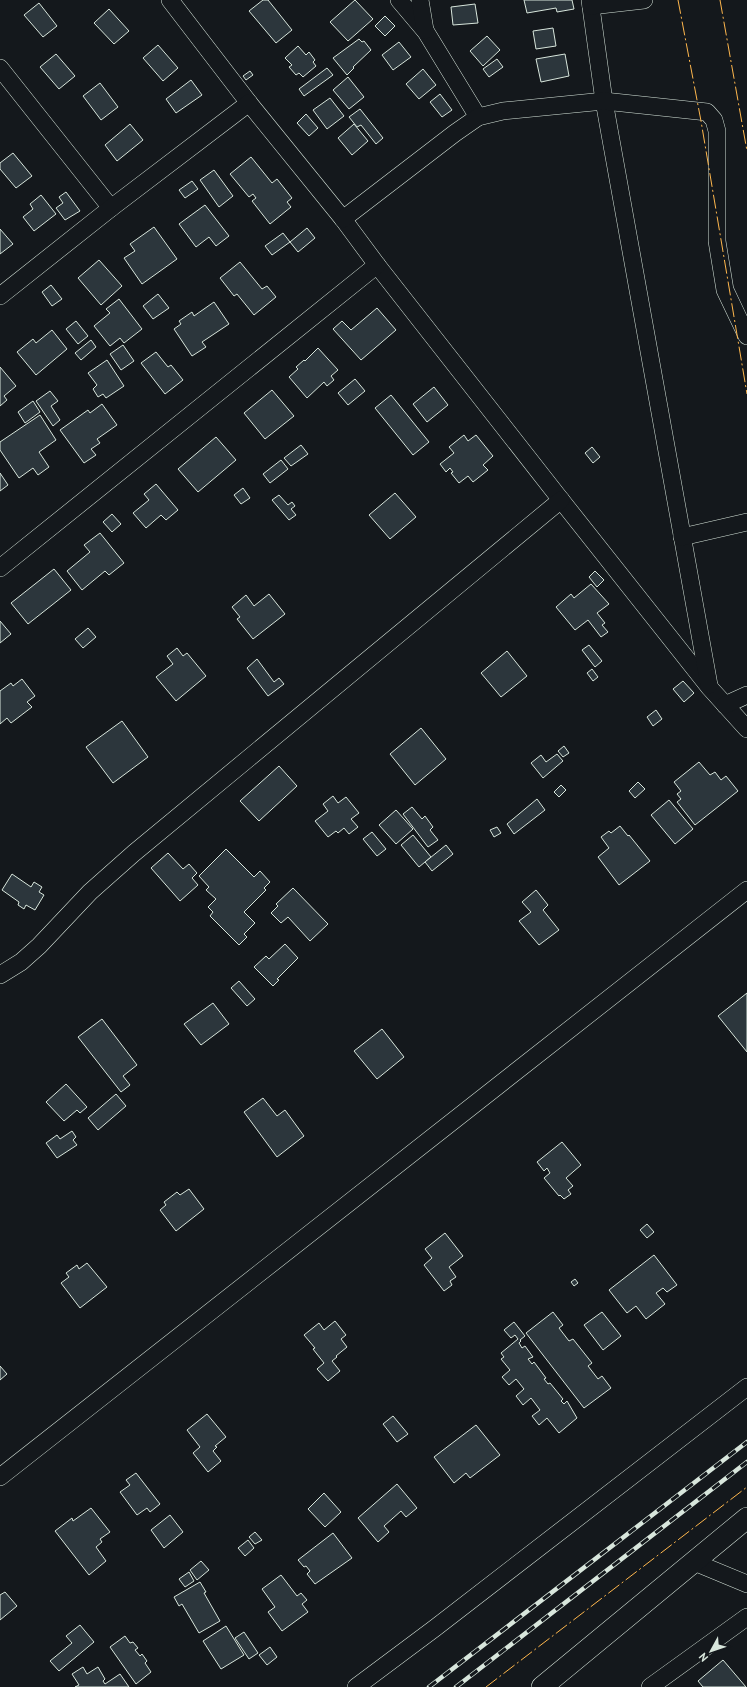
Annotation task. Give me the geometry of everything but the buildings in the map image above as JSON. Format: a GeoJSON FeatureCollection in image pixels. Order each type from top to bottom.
{"type":"FeatureCollection","features":[{"type":"Feature","properties":{"kind":"street"},"geometry":{"type":"LineString","coordinates":[[170,0],[249,103],[343,219],[377,265],[561,500],[709,687],[747,730]]}},
{"type":"Feature","properties":{"kind":"street"},"geometry":{"type":"LineString","coordinates":[[398,0],[426,32],[478,117]]}},
{"type":"Feature","properties":{"kind":"street"},"geometry":{"type":"LineString","coordinates":[[420,0],[426,32]]}},
{"type":"Feature","properties":{"kind":"street"},"geometry":{"type":"LineString","coordinates":[[644,0],[591,3],[604,101],[709,687]]}},
{"type":"Feature","properties":{"kind":"street"},"geometry":{"type":"LineString","coordinates":[[0,68],[111,208]]}},
{"type":"Feature","properties":{"kind":"street"},"geometry":{"type":"LineString","coordinates":[[343,219],[478,117],[503,111],[604,101],[707,112],[714,120],[717,131],[717,241],[725,290],[747,336]]}},
{"type":"Feature","properties":{"kind":"street"},"geometry":{"type":"LineString","coordinates":[[0,296],[111,208],[249,103]]}},
{"type":"Feature","properties":{"kind":"street"},"geometry":{"type":"LineString","coordinates":[[0,568],[377,265]]}},
{"type":"Feature","properties":{"kind":"street"},"geometry":{"type":"LineString","coordinates":[[0,975],[21,962],[39,946],[90,892],[134,853],[561,500]]}},
{"type":"Feature","properties":{"kind":"street"},"geometry":{"type":"LineString","coordinates":[[682,537],[747,522]]}},
{"type":"Feature","properties":{"kind":"street"},"geometry":{"type":"LineString","coordinates":[[725,705],[747,695]]}},
{"type":"Feature","properties":{"kind":"street"},"geometry":{"type":"LineString","coordinates":[[0,1477],[747,890]]}},
{"type":"Feature","properties":{"kind":"street"},"geometry":{"type":"LineString","coordinates":[[356,1687],[435,1628],[747,1387]]}},
{"type":"Feature","properties":{"kind":"street"},"geometry":{"type":"LineString","coordinates":[[542,1687],[747,1518]]}},
{"type":"Feature","properties":{"kind":"street"},"geometry":{"type":"LineString","coordinates":[[694,1562],[747,1584]]}},
{"type":"Feature","properties":{"kind":"street"},"geometry":{"type":"LineString","coordinates":[[650,1687],[747,1617]]}},
{"type":"Feature","properties":{"kind":"railway"},"geometry":{"type":"LineString","coordinates":[[429,1687],[747,1442]]}},
{"type":"Feature","properties":{"kind":"railway"},"geometry":{"type":"LineString","coordinates":[[456,1687],[747,1462]]}},
{"type":"Feature","properties":{"kind":"power"},"geometry":{"type":"LineString","coordinates":[[678,0],[701,121],[747,394]]}},
{"type":"Feature","properties":{"kind":"power"},"geometry":{"type":"LineString","coordinates":[[720,0],[747,151]]}},
{"type":"Feature","properties":{"kind":"power"},"geometry":{"type":"LineString","coordinates":[[486,1687],[747,1487]]}}]}
